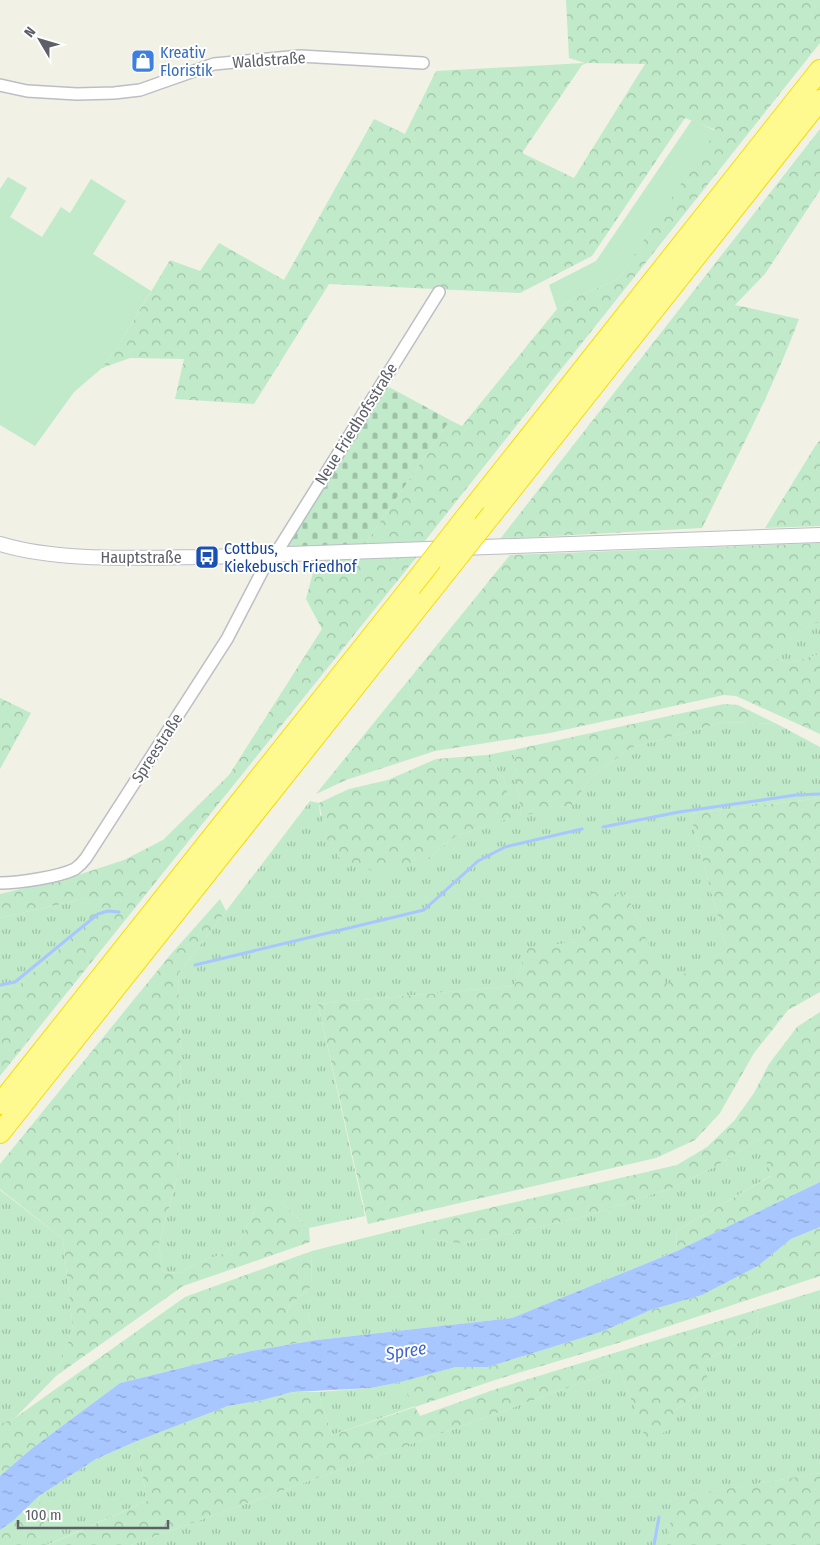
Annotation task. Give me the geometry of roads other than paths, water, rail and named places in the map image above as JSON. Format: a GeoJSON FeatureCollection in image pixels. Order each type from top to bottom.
{"type":"FeatureCollection","features":[{"type":"Feature","properties":{"kind":"highway"},"geometry":{"type":"LineString","coordinates":[[0,1104],[820,70]]}},
{"type":"Feature","properties":{"kind":"highway"},"geometry":{"type":"LineString","coordinates":[[0,1133],[820,100]]}},
{"type":"Feature","properties":{"kind":"street","name":"Waldstraße"},"geometry":{"type":"LineString","coordinates":[[0,85],[27,91],[77,94],[114,93],[140,90],[214,64],[300,56],[423,63]]}},
{"type":"Feature","properties":{"kind":"street","name":"Neue Friedhofsstraße"},"geometry":{"type":"LineString","coordinates":[[272,556],[278,550],[439,292]]}},
{"type":"Feature","properties":{"kind":"street","name":"Hauptstraße"},"geometry":{"type":"LineString","coordinates":[[0,544],[30,551],[108,558],[272,556],[820,535]]}},
{"type":"Feature","properties":{"kind":"street","name":"Spreestraße"},"geometry":{"type":"LineString","coordinates":[[0,883],[11,883],[65,873],[77,868],[86,858],[227,639],[272,556]]}},
{"type":"Feature","properties":{"kind":"water","name":"Spree"},"geometry":{"type":"Polygon","coordinates":[[[820,1182],[820,1227],[791,1239],[758,1266],[702,1295],[651,1310],[601,1332],[488,1367],[456,1367],[371,1388],[292,1392],[263,1400],[228,1406],[96,1459],[39,1496],[13,1521],[0,1530],[0,1476],[30,1450],[120,1383],[251,1351],[317,1340],[512,1318],[677,1251],[820,1182]]]}},
{"type":"Feature","properties":{"kind":"waterway"},"geometry":{"type":"LineString","coordinates":[[603,827],[679,812],[796,795],[820,794]]}},
{"type":"Feature","properties":{"kind":"waterway"},"geometry":{"type":"LineString","coordinates":[[195,965],[424,910],[478,861],[505,847],[582,829]]}},
{"type":"Feature","properties":{"kind":"waterway"},"geometry":{"type":"LineString","coordinates":[[0,985],[15,982],[98,914],[108,911],[119,912]]}},
{"type":"Feature","properties":{"kind":"waterway"},"geometry":{"type":"LineString","coordinates":[[654,1545],[659,1517]]}},
{"type":"Feature","properties":{"kind":"place","name":"Kreativ Floristik"},"geometry":{"type":"Point","coordinates":[143,61]}},
{"type":"Feature","properties":{"kind":"place","name":"Cottbus, Kiekebusch Friedhof"},"geometry":{"type":"Point","coordinates":[207,557]}}]}
